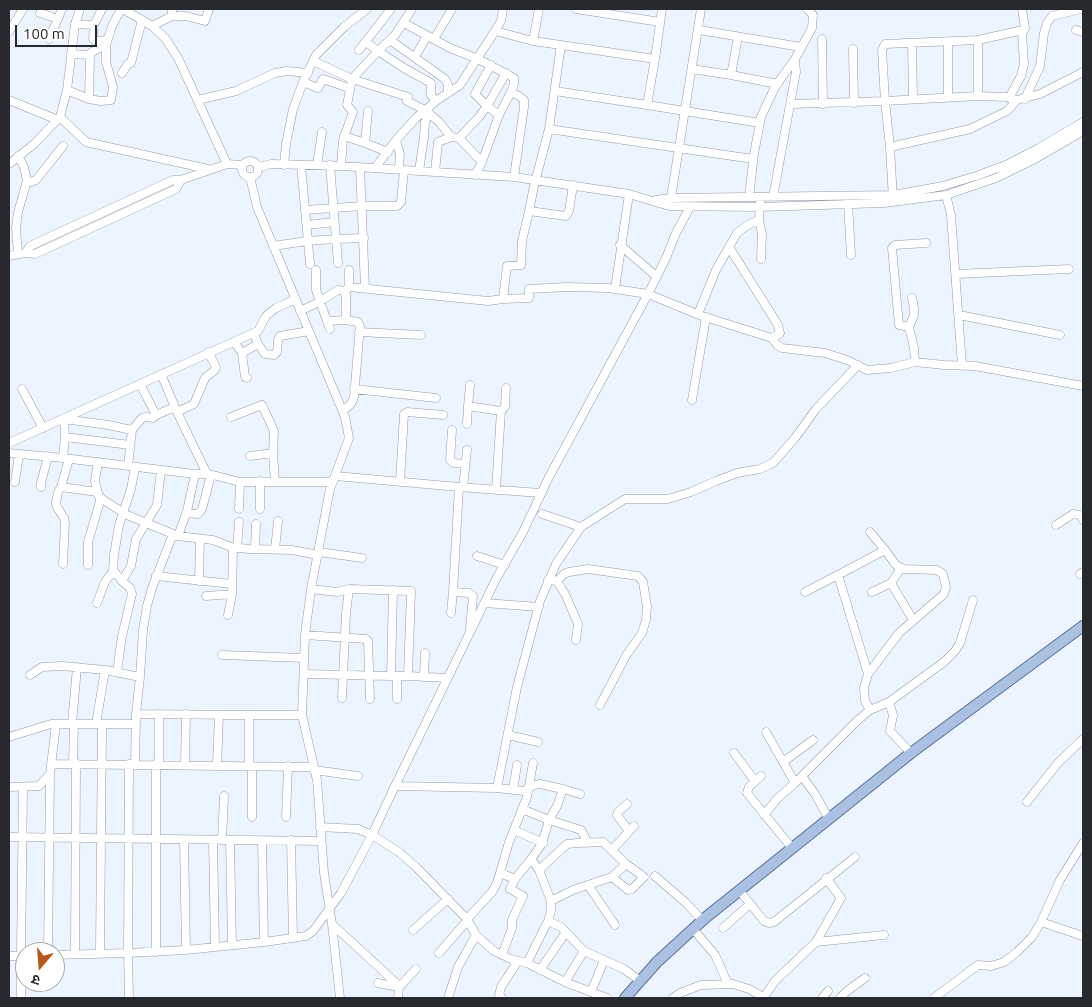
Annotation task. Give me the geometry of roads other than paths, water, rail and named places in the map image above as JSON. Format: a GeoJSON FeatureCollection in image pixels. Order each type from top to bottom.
{"type":"FeatureCollection","features":[{"type":"Feature","properties":{"kind":"main road"},"geometry":{"type":"LineString","coordinates":[[625,998],[639,980],[702,920],[911,753],[1083,626]]}},
{"type":"Feature","properties":{"kind":"street"},"geometry":{"type":"LineString","coordinates":[[9,32],[23,9]]}},
{"type":"Feature","properties":{"kind":"street"},"geometry":{"type":"LineString","coordinates":[[49,39],[62,9]]}},
{"type":"Feature","properties":{"kind":"street"},"geometry":{"type":"LineString","coordinates":[[9,164],[34,144],[59,118],[67,90],[75,24],[80,9]]}},
{"type":"Feature","properties":{"kind":"street"},"geometry":{"type":"LineString","coordinates":[[102,9],[94,26],[93,39],[107,43]]}},
{"type":"Feature","properties":{"kind":"street"},"geometry":{"type":"LineString","coordinates":[[67,90],[89,99],[111,100],[113,86],[106,62],[107,43],[112,26],[122,9],[152,26],[165,38],[198,100],[227,164]]}},
{"type":"Feature","properties":{"kind":"street"},"geometry":{"type":"LineString","coordinates":[[152,26],[172,12],[186,12],[205,21],[209,9]]}},
{"type":"Feature","properties":{"kind":"street"},"geometry":{"type":"LineString","coordinates":[[284,164],[293,109],[316,55],[344,27],[366,9]]}},
{"type":"Feature","properties":{"kind":"street"},"geometry":{"type":"LineString","coordinates":[[359,50],[392,9]]}},
{"type":"Feature","properties":{"kind":"street"},"geometry":{"type":"LineString","coordinates":[[341,166],[344,136],[353,112],[346,105],[351,91],[349,88],[352,79],[390,40],[404,23],[412,9]]}},
{"type":"Feature","properties":{"kind":"street"},"geometry":{"type":"LineString","coordinates":[[415,57],[452,9]]}},
{"type":"Feature","properties":{"kind":"street"},"geometry":{"type":"LineString","coordinates":[[375,168],[396,140],[416,118],[427,112],[436,101],[460,85],[495,32],[501,21],[503,9]]}},
{"type":"Feature","properties":{"kind":"street"},"geometry":{"type":"LineString","coordinates":[[534,41],[539,9]]}},
{"type":"Feature","properties":{"kind":"street"},"geometry":{"type":"LineString","coordinates":[[576,9],[660,22]]}},
{"type":"Feature","properties":{"kind":"street"},"geometry":{"type":"LineString","coordinates":[[647,105],[662,9]]}},
{"type":"Feature","properties":{"kind":"street"},"geometry":{"type":"LineString","coordinates":[[671,198],[701,9]]}},
{"type":"Feature","properties":{"kind":"street"},"geometry":{"type":"LineString","coordinates":[[749,197],[753,159],[760,123],[778,84],[795,59],[812,28],[813,15],[807,9]]}},
{"type":"Feature","properties":{"kind":"street"},"geometry":{"type":"LineString","coordinates":[[1017,99],[1020,76],[1024,64],[1023,30],[1025,28],[1022,9]]}},
{"type":"Feature","properties":{"kind":"street"},"geometry":{"type":"LineString","coordinates":[[890,147],[970,128],[1008,111],[1040,66],[1047,23],[1052,16],[1080,9]]}},
{"type":"Feature","properties":{"kind":"street"},"geometry":{"type":"LineString","coordinates":[[40,13],[58,18]]}},
{"type":"Feature","properties":{"kind":"street"},"geometry":{"type":"LineString","coordinates":[[122,73],[128,64],[132,63],[142,20]]}},
{"type":"Feature","properties":{"kind":"street"},"geometry":{"type":"LineString","coordinates":[[404,23],[450,48],[491,65],[514,78],[511,92],[482,162],[475,174]]}},
{"type":"Feature","properties":{"kind":"street"},"geometry":{"type":"LineString","coordinates":[[75,24],[94,26]]}},
{"type":"Feature","properties":{"kind":"street"},"geometry":{"type":"LineString","coordinates":[[699,30],[801,47]]}},
{"type":"Feature","properties":{"kind":"street"},"geometry":{"type":"LineString","coordinates":[[893,199],[885,101],[883,46],[885,44],[978,40],[1023,30]]}},
{"type":"Feature","properties":{"kind":"street"},"geometry":{"type":"LineString","coordinates":[[495,32],[534,41],[655,59]]}},
{"type":"Feature","properties":{"kind":"street"},"geometry":{"type":"LineString","coordinates":[[732,75],[738,37]]}},
{"type":"Feature","properties":{"kind":"street"},"geometry":{"type":"LineString","coordinates":[[822,39],[823,104]]}},
{"type":"Feature","properties":{"kind":"street"},"geometry":{"type":"LineString","coordinates":[[390,40],[445,79],[448,85],[448,93]]}},
{"type":"Feature","properties":{"kind":"street"},"geometry":{"type":"LineString","coordinates":[[978,40],[978,96]]}},
{"type":"Feature","properties":{"kind":"street"},"geometry":{"type":"LineString","coordinates":[[366,42],[404,68],[431,83],[431,95],[436,101]]}},
{"type":"Feature","properties":{"kind":"street"},"geometry":{"type":"LineString","coordinates":[[948,42],[948,97]]}},
{"type":"Feature","properties":{"kind":"street"},"geometry":{"type":"LineString","coordinates":[[89,99],[90,55],[107,43]]}},
{"type":"Feature","properties":{"kind":"street"},"geometry":{"type":"LineString","coordinates":[[912,43],[913,99]]}},
{"type":"Feature","properties":{"kind":"street"},"geometry":{"type":"LineString","coordinates":[[503,299],[507,266],[521,265],[522,241],[535,180],[549,129],[561,45]]}},
{"type":"Feature","properties":{"kind":"street"},"geometry":{"type":"LineString","coordinates":[[853,49],[854,103]]}},
{"type":"Feature","properties":{"kind":"street"},"geometry":{"type":"LineString","coordinates":[[71,54],[90,55]]}},
{"type":"Feature","properties":{"kind":"street"},"geometry":{"type":"LineString","coordinates":[[773,197],[796,72],[795,59]]}},
{"type":"Feature","properties":{"kind":"street"},"geometry":{"type":"LineString","coordinates":[[313,61],[352,79],[408,97],[407,101],[427,112],[482,162]]}},
{"type":"Feature","properties":{"kind":"street"},"geometry":{"type":"LineString","coordinates":[[491,65],[475,94],[500,115]]}},
{"type":"Feature","properties":{"kind":"street"},"geometry":{"type":"LineString","coordinates":[[692,69],[778,84]]}},
{"type":"Feature","properties":{"kind":"street"},"geometry":{"type":"LineString","coordinates":[[198,100],[236,91],[275,73],[287,71],[308,73]]}},
{"type":"Feature","properties":{"kind":"street"},"geometry":{"type":"LineString","coordinates":[[790,104],[854,103],[978,96],[1017,99],[1040,94],[1083,72]]}},
{"type":"Feature","properties":{"kind":"street"},"geometry":{"type":"LineString","coordinates":[[435,172],[438,142],[455,137],[479,117],[506,73]]}},
{"type":"Feature","properties":{"kind":"street"},"geometry":{"type":"LineString","coordinates":[[303,82],[318,88],[323,80],[349,88]]}},
{"type":"Feature","properties":{"kind":"street"},"geometry":{"type":"LineString","coordinates":[[555,91],[760,123]]}},
{"type":"Feature","properties":{"kind":"street"},"geometry":{"type":"LineString","coordinates":[[511,92],[524,100],[514,177]]}},
{"type":"Feature","properties":{"kind":"street"},"geometry":{"type":"LineString","coordinates":[[9,100],[59,118],[86,142],[208,169]]}},
{"type":"Feature","properties":{"kind":"street"},"geometry":{"type":"LineString","coordinates":[[365,143],[368,110]]}},
{"type":"Feature","properties":{"kind":"street"},"geometry":{"type":"LineString","coordinates":[[419,170],[427,112]]}},
{"type":"Feature","properties":{"kind":"street"},"geometry":{"type":"LineString","coordinates":[[651,201],[671,198],[749,197],[893,199],[943,186],[1006,165],[1083,122]]}},
{"type":"Feature","properties":{"kind":"street"},"geometry":{"type":"LineString","coordinates":[[549,129],[753,159]]}},
{"type":"Feature","properties":{"kind":"street"},"geometry":{"type":"LineString","coordinates":[[259,167],[271,164],[330,165],[514,177],[629,194],[669,206],[759,207],[848,203],[946,195],[996,178],[1033,160],[1083,131]]}},
{"type":"Feature","properties":{"kind":"street"},"geometry":{"type":"LineString","coordinates":[[317,165],[322,132]]}},
{"type":"Feature","properties":{"kind":"street"},"geometry":{"type":"LineString","coordinates":[[344,136],[388,152]]}},
{"type":"Feature","properties":{"kind":"street"},"geometry":{"type":"LineString","coordinates":[[305,210],[400,204],[401,169],[400,154],[396,140]]}},
{"type":"Feature","properties":{"kind":"street"},"geometry":{"type":"LineString","coordinates":[[27,181],[36,180],[63,146]]}},
{"type":"Feature","properties":{"kind":"street"},"geometry":{"type":"LineString","coordinates":[[18,156],[24,167],[27,181],[18,212],[16,228],[22,254]]}},
{"type":"Feature","properties":{"kind":"street"},"geometry":{"type":"LineString","coordinates":[[9,256],[22,254],[30,246],[174,180],[181,180],[208,169],[227,164],[243,165],[251,160],[256,162],[259,167]]}},
{"type":"Feature","properties":{"kind":"street"},"geometry":{"type":"LineString","coordinates":[[243,165],[244,174],[250,177],[256,175],[259,167]]}},
{"type":"Feature","properties":{"kind":"street"},"geometry":{"type":"LineString","coordinates":[[300,165],[307,241],[319,302],[329,325],[346,320],[359,323],[352,402],[342,410]]}},
{"type":"Feature","properties":{"kind":"street"},"geometry":{"type":"LineString","coordinates":[[330,165],[338,263]]}},
{"type":"Feature","properties":{"kind":"street"},"geometry":{"type":"LineString","coordinates":[[360,167],[365,288]]}},
{"type":"Feature","properties":{"kind":"street"},"geometry":{"type":"LineString","coordinates":[[250,177],[257,207],[345,417],[349,438],[330,489],[311,589],[304,658],[302,715],[317,780],[324,872],[340,998]]}},
{"type":"Feature","properties":{"kind":"street"},"geometry":{"type":"LineString","coordinates":[[529,211],[566,216],[569,211],[574,185]]}},
{"type":"Feature","properties":{"kind":"street"},"geometry":{"type":"LineString","coordinates":[[614,289],[629,194]]}},
{"type":"Feature","properties":{"kind":"street"},"geometry":{"type":"LineString","coordinates":[[946,195],[951,215],[962,366]]}},
{"type":"Feature","properties":{"kind":"street"},"geometry":{"type":"LineString","coordinates":[[761,197],[759,207],[762,234],[761,259]]}},
{"type":"Feature","properties":{"kind":"street"},"geometry":{"type":"LineString","coordinates":[[848,203],[851,255]]}},
{"type":"Feature","properties":{"kind":"street"},"geometry":{"type":"LineString","coordinates":[[65,954],[186,950],[306,936],[313,931],[330,910],[372,836],[394,786],[496,579],[523,532],[540,493],[648,294],[690,207]]}},
{"type":"Feature","properties":{"kind":"street"},"geometry":{"type":"LineString","coordinates":[[698,314],[716,270],[737,233],[759,220]]}},
{"type":"Feature","properties":{"kind":"street"},"geometry":{"type":"LineString","coordinates":[[307,225],[334,222]]}},
{"type":"Feature","properties":{"kind":"street"},"geometry":{"type":"LineString","coordinates":[[274,246],[307,241],[364,238]]}},
{"type":"Feature","properties":{"kind":"street"},"geometry":{"type":"LineString","coordinates":[[908,327],[899,325],[892,248],[895,245],[926,243]]}},
{"type":"Feature","properties":{"kind":"street"},"geometry":{"type":"LineString","coordinates":[[620,245],[656,276]]}},
{"type":"Feature","properties":{"kind":"street"},"geometry":{"type":"LineString","coordinates":[[730,247],[778,325],[780,333],[772,338]]}},
{"type":"Feature","properties":{"kind":"street"},"geometry":{"type":"LineString","coordinates":[[956,274],[1069,269]]}},
{"type":"Feature","properties":{"kind":"street"},"geometry":{"type":"LineString","coordinates":[[346,320],[349,270]]}},
{"type":"Feature","properties":{"kind":"street"},"geometry":{"type":"LineString","coordinates":[[300,311],[338,290],[347,289],[365,288],[488,301],[529,298],[529,289],[567,287],[614,289],[648,294],[706,317],[772,338],[782,348],[826,353],[847,360],[867,370],[891,368],[916,362],[944,366],[975,366],[1083,386]]}},
{"type":"Feature","properties":{"kind":"street"},"geometry":{"type":"LineString","coordinates":[[912,298],[914,315],[908,327],[916,362]]}},
{"type":"Feature","properties":{"kind":"street"},"geometry":{"type":"LineString","coordinates":[[9,443],[258,331],[266,316],[276,308],[296,299]]}},
{"type":"Feature","properties":{"kind":"street"},"geometry":{"type":"LineString","coordinates":[[959,315],[1060,335]]}},
{"type":"Feature","properties":{"kind":"street"},"geometry":{"type":"LineString","coordinates":[[692,400],[706,317]]}},
{"type":"Feature","properties":{"kind":"street"},"geometry":{"type":"LineString","coordinates":[[254,333],[258,344],[265,354],[274,355],[277,352],[280,336],[309,331]]}},
{"type":"Feature","properties":{"kind":"street"},"geometry":{"type":"LineString","coordinates":[[359,332],[420,335]]}},
{"type":"Feature","properties":{"kind":"street"},"geometry":{"type":"LineString","coordinates":[[234,342],[242,353],[244,377],[247,378]]}},
{"type":"Feature","properties":{"kind":"street"},"geometry":{"type":"LineString","coordinates":[[242,353],[258,344]]}},
{"type":"Feature","properties":{"kind":"street"},"geometry":{"type":"LineString","coordinates":[[117,672],[122,636],[132,594],[130,588],[113,570],[122,512],[132,489],[130,445],[132,430],[142,418],[153,418],[156,415],[194,404],[205,378],[216,368],[208,352]]}},
{"type":"Feature","properties":{"kind":"street"},"geometry":{"type":"LineString","coordinates":[[497,788],[518,687],[539,607],[553,580],[556,564],[581,527],[600,513],[625,499],[668,499],[773,463],[795,438],[816,409],[858,365]]}},
{"type":"Feature","properties":{"kind":"street"},"geometry":{"type":"LineString","coordinates":[[162,374],[176,410],[209,474],[202,509],[198,514],[186,513]]}},
{"type":"Feature","properties":{"kind":"street"},"geometry":{"type":"LineString","coordinates":[[140,384],[156,415]]}},
{"type":"Feature","properties":{"kind":"street"},"geometry":{"type":"LineString","coordinates":[[467,424],[470,385]]}},
{"type":"Feature","properties":{"kind":"street"},"geometry":{"type":"LineString","coordinates":[[468,406],[500,411],[505,407],[506,388]]}},
{"type":"Feature","properties":{"kind":"street"},"geometry":{"type":"LineString","coordinates":[[354,389],[436,398]]}},
{"type":"Feature","properties":{"kind":"street"},"geometry":{"type":"LineString","coordinates":[[22,390],[43,428]]}},
{"type":"Feature","properties":{"kind":"street"},"geometry":{"type":"LineString","coordinates":[[231,417],[262,405],[274,431],[275,482]]}},
{"type":"Feature","properties":{"kind":"street"},"geometry":{"type":"LineString","coordinates":[[496,490],[500,411]]}},
{"type":"Feature","properties":{"kind":"street"},"geometry":{"type":"LineString","coordinates":[[400,482],[404,414],[406,412],[443,415]]}},
{"type":"Feature","properties":{"kind":"street"},"geometry":{"type":"LineString","coordinates":[[64,419],[132,430]]}},
{"type":"Feature","properties":{"kind":"street"},"geometry":{"type":"LineString","coordinates":[[63,564],[65,523],[56,503],[66,458],[64,419]]}},
{"type":"Feature","properties":{"kind":"street"},"geometry":{"type":"LineString","coordinates":[[452,430],[450,460],[454,463],[465,464]]}},
{"type":"Feature","properties":{"kind":"street"},"geometry":{"type":"LineString","coordinates":[[64,437],[130,445]]}},
{"type":"Feature","properties":{"kind":"street"},"geometry":{"type":"LineString","coordinates":[[451,612],[461,487],[467,450]]}},
{"type":"Feature","properties":{"kind":"street"},"geometry":{"type":"LineString","coordinates":[[9,453],[209,474],[240,482],[334,479],[540,493]]}},
{"type":"Feature","properties":{"kind":"street"},"geometry":{"type":"LineString","coordinates":[[250,456],[273,453]]}},
{"type":"Feature","properties":{"kind":"street"},"geometry":{"type":"LineString","coordinates":[[15,482],[19,454]]}},
{"type":"Feature","properties":{"kind":"street"},"geometry":{"type":"LineString","coordinates":[[41,487],[40,483],[48,456]]}},
{"type":"Feature","properties":{"kind":"street"},"geometry":{"type":"LineString","coordinates":[[88,565],[88,542],[99,495],[95,481],[98,462]]}},
{"type":"Feature","properties":{"kind":"street"},"geometry":{"type":"LineString","coordinates":[[122,581],[131,566],[136,540],[157,505],[161,470]]}},
{"type":"Feature","properties":{"kind":"street"},"geometry":{"type":"LineString","coordinates":[[130,998],[128,953],[129,839],[132,764],[143,630],[149,597],[156,576],[186,513],[195,474]]}},
{"type":"Feature","properties":{"kind":"street"},"geometry":{"type":"LineString","coordinates":[[260,481],[260,509]]}},
{"type":"Feature","properties":{"kind":"street"},"geometry":{"type":"LineString","coordinates":[[239,509],[240,482]]}},
{"type":"Feature","properties":{"kind":"street"},"geometry":{"type":"LineString","coordinates":[[61,487],[99,495],[122,512],[176,535],[212,540],[235,548],[292,550],[362,558]]}},
{"type":"Feature","properties":{"kind":"street"},"geometry":{"type":"LineString","coordinates":[[542,514],[581,527]]}},
{"type":"Feature","properties":{"kind":"street"},"geometry":{"type":"LineString","coordinates":[[1056,525],[1073,514],[1080,514],[1083,520]]}},
{"type":"Feature","properties":{"kind":"street"},"geometry":{"type":"LineString","coordinates":[[275,549],[278,521]]}},
{"type":"Feature","properties":{"kind":"street"},"geometry":{"type":"LineString","coordinates":[[228,615],[232,594],[239,522]]}},
{"type":"Feature","properties":{"kind":"street"},"geometry":{"type":"LineString","coordinates":[[255,549],[256,524]]}},
{"type":"Feature","properties":{"kind":"street"},"geometry":{"type":"LineString","coordinates":[[870,532],[901,568],[907,570],[937,570],[943,574],[946,587],[942,597],[899,633],[868,674],[864,688],[865,701],[870,710]]}},
{"type":"Feature","properties":{"kind":"street"},"geometry":{"type":"LineString","coordinates":[[199,580],[200,539]]}},
{"type":"Feature","properties":{"kind":"street"},"geometry":{"type":"LineString","coordinates":[[804,592],[885,550]]}},
{"type":"Feature","properties":{"kind":"street"},"geometry":{"type":"LineString","coordinates":[[477,556],[505,565]]}},
{"type":"Feature","properties":{"kind":"street"},"geometry":{"type":"LineString","coordinates":[[872,592],[891,583],[901,568]]}},
{"type":"Feature","properties":{"kind":"street"},"geometry":{"type":"LineString","coordinates":[[553,580],[576,570],[588,569],[638,576],[643,582],[647,607],[642,633],[627,654],[600,705]]}},
{"type":"Feature","properties":{"kind":"street"},"geometry":{"type":"LineString","coordinates":[[97,603],[105,582],[110,576],[115,574]]}},
{"type":"Feature","properties":{"kind":"street"},"geometry":{"type":"LineString","coordinates":[[156,576],[232,584]]}},
{"type":"Feature","properties":{"kind":"street"},"geometry":{"type":"LineString","coordinates":[[838,576],[868,674]]}},
{"type":"Feature","properties":{"kind":"street"},"geometry":{"type":"LineString","coordinates":[[553,580],[566,596],[578,624],[576,640]]}},
{"type":"Feature","properties":{"kind":"street"},"geometry":{"type":"LineString","coordinates":[[891,583],[913,620]]}},
{"type":"Feature","properties":{"kind":"street"},"geometry":{"type":"LineString","coordinates":[[311,589],[337,592],[349,589],[412,591],[408,676]]}},
{"type":"Feature","properties":{"kind":"street"},"geometry":{"type":"LineString","coordinates":[[342,698],[349,589]]}},
{"type":"Feature","properties":{"kind":"street"},"geometry":{"type":"LineString","coordinates":[[393,590],[394,676],[397,699]]}},
{"type":"Feature","properties":{"kind":"street"},"geometry":{"type":"LineString","coordinates":[[453,592],[473,596],[470,631]]}},
{"type":"Feature","properties":{"kind":"street"},"geometry":{"type":"LineString","coordinates":[[206,596],[232,594]]}},
{"type":"Feature","properties":{"kind":"street"},"geometry":{"type":"LineString","coordinates":[[764,815],[777,799],[858,720],[870,710],[889,702],[944,662],[955,651],[960,643],[973,600]]}},
{"type":"Feature","properties":{"kind":"street"},"geometry":{"type":"LineString","coordinates":[[485,603],[539,607]]}},
{"type":"Feature","properties":{"kind":"street"},"geometry":{"type":"LineString","coordinates":[[306,636],[366,638],[368,641],[370,699]]}},
{"type":"Feature","properties":{"kind":"street"},"geometry":{"type":"LineString","coordinates":[[424,676],[425,653]]}},
{"type":"Feature","properties":{"kind":"street"},"geometry":{"type":"LineString","coordinates":[[222,655],[304,658]]}},
{"type":"Feature","properties":{"kind":"street"},"geometry":{"type":"LineString","coordinates":[[30,675],[42,668],[77,667],[140,677]]}},
{"type":"Feature","properties":{"kind":"street"},"geometry":{"type":"LineString","coordinates":[[75,954],[76,838],[73,724],[77,667]]}},
{"type":"Feature","properties":{"kind":"street"},"geometry":{"type":"LineString","coordinates":[[100,953],[103,764],[99,724],[105,670]]}},
{"type":"Feature","properties":{"kind":"street"},"geometry":{"type":"LineString","coordinates":[[304,674],[447,678]]}},
{"type":"Feature","properties":{"kind":"street"},"geometry":{"type":"LineString","coordinates":[[889,702],[894,715],[890,730],[911,753]]}},
{"type":"Feature","properties":{"kind":"street"},"geometry":{"type":"LineString","coordinates":[[136,714],[302,715]]}},
{"type":"Feature","properties":{"kind":"street"},"geometry":{"type":"LineString","coordinates":[[156,952],[159,714]]}},
{"type":"Feature","properties":{"kind":"street"},"geometry":{"type":"LineString","coordinates":[[184,765],[186,714]]}},
{"type":"Feature","properties":{"kind":"street"},"geometry":{"type":"LineString","coordinates":[[217,765],[219,714]]}},
{"type":"Feature","properties":{"kind":"street"},"geometry":{"type":"LineString","coordinates":[[249,714],[252,817]]}},
{"type":"Feature","properties":{"kind":"street"},"geometry":{"type":"LineString","coordinates":[[48,942],[50,774],[56,724]]}},
{"type":"Feature","properties":{"kind":"street"},"geometry":{"type":"LineString","coordinates":[[9,736],[56,724],[136,724]]}},
{"type":"Feature","properties":{"kind":"street"},"geometry":{"type":"LineString","coordinates":[[766,732],[795,783]]}},
{"type":"Feature","properties":{"kind":"street"},"geometry":{"type":"LineString","coordinates":[[508,735],[538,742]]}},
{"type":"Feature","properties":{"kind":"street"},"geometry":{"type":"LineString","coordinates":[[1027,802],[1058,763],[1083,739]]}},
{"type":"Feature","properties":{"kind":"street"},"geometry":{"type":"LineString","coordinates":[[783,762],[813,740]]}},
{"type":"Feature","properties":{"kind":"street"},"geometry":{"type":"LineString","coordinates":[[734,753],[758,779],[749,787],[747,793],[792,848]]}},
{"type":"Feature","properties":{"kind":"street"},"geometry":{"type":"LineString","coordinates":[[439,954],[492,892],[497,883],[528,790],[533,763]]}},
{"type":"Feature","properties":{"kind":"street"},"geometry":{"type":"LineString","coordinates":[[51,764],[288,766],[313,768],[358,776]]}},
{"type":"Feature","properties":{"kind":"street"},"geometry":{"type":"LineString","coordinates":[[513,790],[517,765]]}},
{"type":"Feature","properties":{"kind":"street"},"geometry":{"type":"LineString","coordinates":[[286,817],[288,766]]}},
{"type":"Feature","properties":{"kind":"street"},"geometry":{"type":"LineString","coordinates":[[9,787],[39,786],[50,774]]}},
{"type":"Feature","properties":{"kind":"street"},"geometry":{"type":"LineString","coordinates":[[802,776],[829,819]]}},
{"type":"Feature","properties":{"kind":"street"},"geometry":{"type":"LineString","coordinates":[[394,786],[497,788],[524,791],[540,784],[580,794]]}},
{"type":"Feature","properties":{"kind":"street"},"geometry":{"type":"LineString","coordinates":[[23,787],[23,942]]}},
{"type":"Feature","properties":{"kind":"street"},"geometry":{"type":"LineString","coordinates":[[502,955],[512,928],[512,920],[523,896],[510,890],[514,879],[542,843],[563,790]]}},
{"type":"Feature","properties":{"kind":"street"},"geometry":{"type":"LineString","coordinates":[[224,796],[232,945]]}},
{"type":"Feature","properties":{"kind":"street"},"geometry":{"type":"LineString","coordinates":[[612,850],[631,829],[617,815],[627,804]]}},
{"type":"Feature","properties":{"kind":"street"},"geometry":{"type":"LineString","coordinates":[[522,809],[581,830],[588,843]]}},
{"type":"Feature","properties":{"kind":"street"},"geometry":{"type":"LineString","coordinates":[[320,827],[358,829],[399,852],[448,900],[467,920],[476,935],[494,951],[527,963],[565,982],[608,998]]}},
{"type":"Feature","properties":{"kind":"street"},"geometry":{"type":"LineString","coordinates":[[514,830],[542,843]]}},
{"type":"Feature","properties":{"kind":"street"},"geometry":{"type":"LineString","coordinates":[[9,837],[321,841]]}},
{"type":"Feature","properties":{"kind":"street"},"geometry":{"type":"LineString","coordinates":[[184,840],[186,950]]}},
{"type":"Feature","properties":{"kind":"street"},"geometry":{"type":"LineString","coordinates":[[213,840],[215,947]]}},
{"type":"Feature","properties":{"kind":"street"},"geometry":{"type":"LineString","coordinates":[[291,840],[292,938]]}},
{"type":"Feature","properties":{"kind":"street"},"geometry":{"type":"LineString","coordinates":[[262,841],[264,942]]}},
{"type":"Feature","properties":{"kind":"street"},"geometry":{"type":"LineString","coordinates":[[539,870],[567,844],[600,842],[644,877],[632,889],[628,890],[612,876]]}},
{"type":"Feature","properties":{"kind":"street"},"geometry":{"type":"LineString","coordinates":[[934,998],[978,965],[991,966],[1004,962],[1032,937],[1060,880],[1083,843]]}},
{"type":"Feature","properties":{"kind":"street"},"geometry":{"type":"LineString","coordinates":[[739,890],[764,921],[774,922],[854,857]]}},
{"type":"Feature","properties":{"kind":"street"},"geometry":{"type":"LineString","coordinates":[[527,963],[551,911],[551,901],[539,870],[531,859]]}},
{"type":"Feature","properties":{"kind":"street"},"geometry":{"type":"LineString","coordinates":[[551,901],[573,890],[612,876],[626,864]]}},
{"type":"Feature","properties":{"kind":"street"},"geometry":{"type":"LineString","coordinates":[[500,873],[514,879]]}},
{"type":"Feature","properties":{"kind":"street"},"geometry":{"type":"LineString","coordinates":[[654,876],[685,902],[702,920]]}},
{"type":"Feature","properties":{"kind":"street"},"geometry":{"type":"LineString","coordinates":[[673,998],[680,993],[701,985],[728,984],[749,989],[761,997],[775,980],[816,942],[841,898],[826,878]]}},
{"type":"Feature","properties":{"kind":"street"},"geometry":{"type":"LineString","coordinates":[[588,885],[615,925]]}},
{"type":"Feature","properties":{"kind":"street"},"geometry":{"type":"LineString","coordinates":[[413,930],[448,900]]}},
{"type":"Feature","properties":{"kind":"street"},"geometry":{"type":"LineString","coordinates":[[723,928],[750,904]]}},
{"type":"Feature","properties":{"kind":"street"},"geometry":{"type":"LineString","coordinates":[[548,921],[566,932],[584,951],[632,973],[639,980]]}},
{"type":"Feature","properties":{"kind":"street"},"geometry":{"type":"LineString","coordinates":[[1041,922],[1083,936]]}},
{"type":"Feature","properties":{"kind":"street"},"geometry":{"type":"LineString","coordinates":[[332,924],[399,987]]}},
{"type":"Feature","properties":{"kind":"street"},"geometry":{"type":"LineString","coordinates":[[693,929],[714,955],[728,984]]}},
{"type":"Feature","properties":{"kind":"street"},"geometry":{"type":"LineString","coordinates":[[540,970],[566,932]]}},
{"type":"Feature","properties":{"kind":"street"},"geometry":{"type":"LineString","coordinates":[[448,998],[458,967],[476,935]]}},
{"type":"Feature","properties":{"kind":"street"},"geometry":{"type":"LineString","coordinates":[[816,942],[884,935]]}},
{"type":"Feature","properties":{"kind":"street"},"geometry":{"type":"LineString","coordinates":[[565,982],[584,951]]}},
{"type":"Feature","properties":{"kind":"street"},"geometry":{"type":"LineString","coordinates":[[591,992],[604,960]]}},
{"type":"Feature","properties":{"kind":"street"},"geometry":{"type":"LineString","coordinates":[[502,998],[499,995],[499,991],[518,961]]}},
{"type":"Feature","properties":{"kind":"street"},"geometry":{"type":"LineString","coordinates":[[398,998],[399,987],[416,969]]}},
{"type":"Feature","properties":{"kind":"street"},"geometry":{"type":"LineString","coordinates":[[840,998],[865,978]]}},
{"type":"Feature","properties":{"kind":"street"},"geometry":{"type":"LineString","coordinates":[[378,983],[399,987]]}},
{"type":"Feature","properties":{"kind":"street"},"geometry":{"type":"LineString","coordinates":[[822,998],[828,991]]}},
{"type":"Feature","properties":{"kind":"street"},"geometry":{"type":"LineString","coordinates":[[847,991],[853,998]]}}]}
